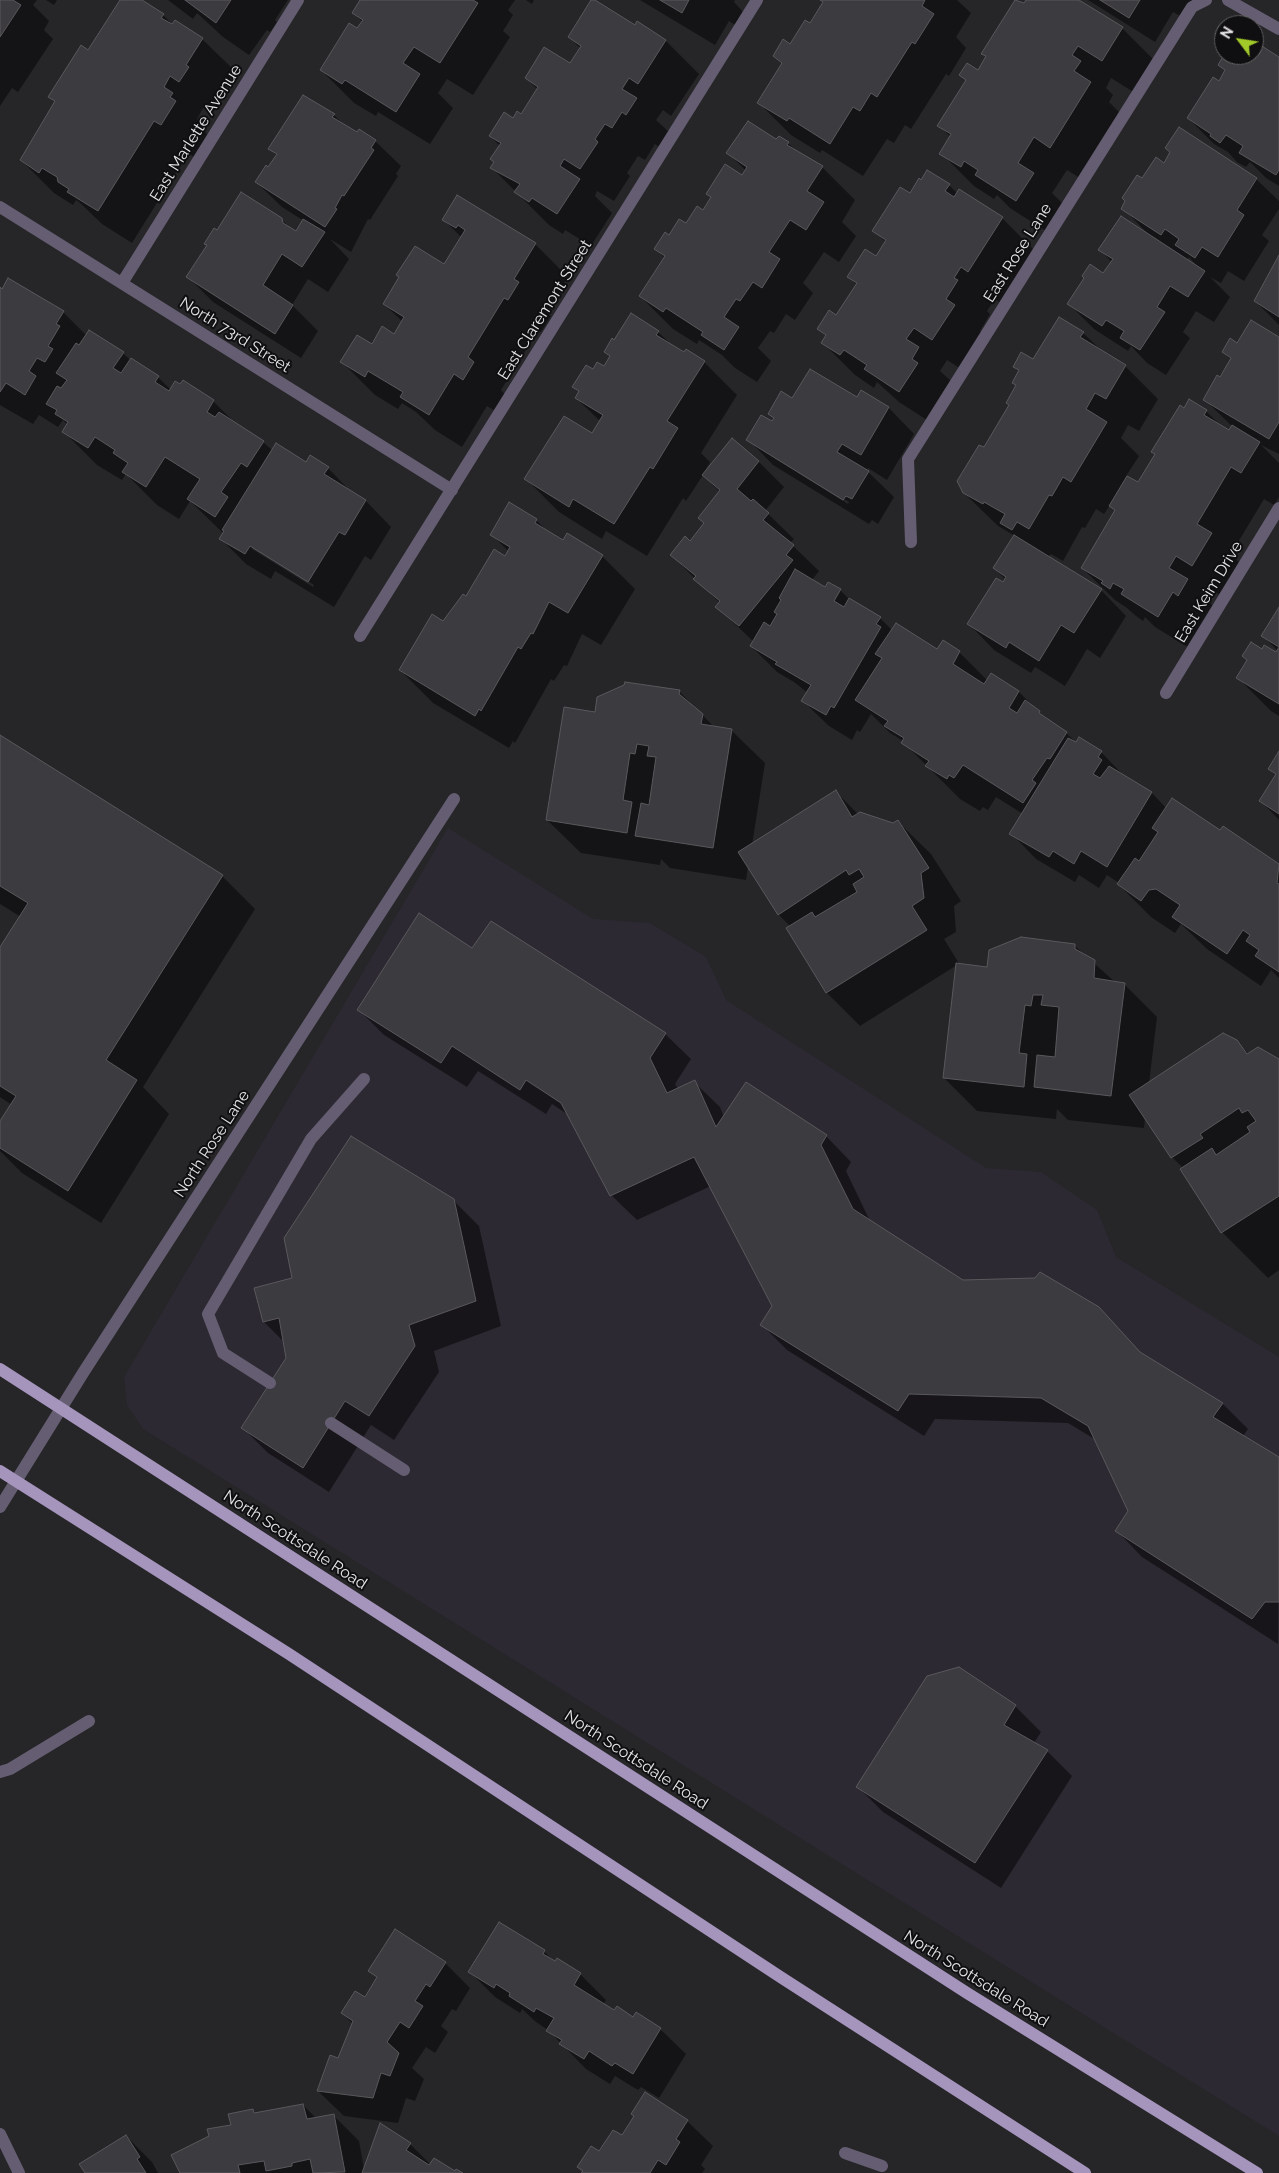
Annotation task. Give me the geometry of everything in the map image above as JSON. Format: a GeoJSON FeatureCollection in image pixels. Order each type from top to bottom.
{"type":"FeatureCollection","features":[{"type":"Feature","properties":{"kind":"main road","name":"North Scottsdale Road"},"geometry":{"type":"LineString","coordinates":[[0,1369],[958,1988],[1256,2173]]}},
{"type":"Feature","properties":{"kind":"main road"},"geometry":{"type":"LineString","coordinates":[[0,1471],[289,1654],[790,1983],[1085,2173]]}},
{"type":"Feature","properties":{"kind":"street","name":"East Marlette Avenue"},"geometry":{"type":"LineString","coordinates":[[122,283],[298,0]]}},
{"type":"Feature","properties":{"kind":"street","name":"East Claremont Street"},"geometry":{"type":"LineString","coordinates":[[360,636],[757,0]]}},
{"type":"Feature","properties":{"kind":"street","name":"East Rose Lane"},"geometry":{"type":"LineString","coordinates":[[910,542],[908,459],[1192,7],[1206,0]]}},
{"type":"Feature","properties":{"kind":"street"},"geometry":{"type":"LineString","coordinates":[[1228,0],[1279,29]]}},
{"type":"Feature","properties":{"kind":"street","name":"North 73rd Street"},"geometry":{"type":"LineString","coordinates":[[0,207],[452,490]]}},
{"type":"Feature","properties":{"kind":"street","name":"East Keim Drive"},"geometry":{"type":"LineString","coordinates":[[1166,693],[1279,508]]}},
{"type":"Feature","properties":{"kind":"street","name":"North Rose Lane"},"geometry":{"type":"LineString","coordinates":[[0,1507],[454,799]]}},
{"type":"Feature","properties":{"kind":"street"},"geometry":{"type":"LineString","coordinates":[[270,1384],[222,1353],[208,1314],[312,1139],[364,1079]]}},
{"type":"Feature","properties":{"kind":"street"},"geometry":{"type":"LineString","coordinates":[[331,1423],[404,1470]]}},
{"type":"Feature","properties":{"kind":"street"},"geometry":{"type":"LineString","coordinates":[[0,1772],[10,1769],[89,1721]]}},
{"type":"Feature","properties":{"kind":"street"},"geometry":{"type":"LineString","coordinates":[[0,2134],[19,2173]]}},
{"type":"Feature","properties":{"kind":"street"},"geometry":{"type":"LineString","coordinates":[[845,2153],[882,2166]]}},
{"type":"Feature","properties":{"kind":"shaded area"},"geometry":{"type":"Polygon","coordinates":[[[448,828],[593,919],[650,923],[706,957],[726,1000],[986,1168],[1041,1172],[1097,1210],[1116,1257],[1279,1357],[1279,2136],[143,1429],[127,1405],[124,1377],[448,828]]]}},
{"type":"Feature","properties":{"kind":"building"},"geometry":{"type":"Polygon","coordinates":[[[0,0],[13,0],[21,5],[0,37],[0,0]]]}},
{"type":"Feature","properties":{"kind":"building"},"geometry":{"type":"Polygon","coordinates":[[[120,0],[142,0],[164,14],[161,18],[172,24],[175,20],[203,38],[186,65],[189,67],[179,82],[170,76],[164,87],[173,93],[170,97],[176,101],[161,125],[154,121],[98,211],[67,192],[69,189],[58,182],[57,177],[42,168],[39,173],[20,160],[55,101],[48,97],[81,45],[88,50],[120,0]]]}},
{"type":"Feature","properties":{"kind":"building"},"geometry":{"type":"Polygon","coordinates":[[[185,0],[231,0],[216,23],[185,0]]]}},
{"type":"Feature","properties":{"kind":"building"},"geometry":{"type":"Polygon","coordinates":[[[360,0],[473,0],[478,3],[440,63],[414,47],[403,63],[420,74],[396,112],[345,80],[342,84],[320,70],[349,23],[357,28],[363,20],[352,13],[360,0]]]}},
{"type":"Feature","properties":{"kind":"building"},"geometry":{"type":"Polygon","coordinates":[[[591,0],[595,0],[635,25],[637,21],[666,40],[638,84],[629,78],[622,89],[637,98],[626,115],[622,112],[612,128],[605,124],[595,139],[598,142],[580,169],[564,159],[560,166],[580,179],[557,214],[532,198],[529,202],[514,192],[520,184],[490,168],[494,162],[490,159],[501,143],[489,136],[504,112],[513,118],[517,111],[521,114],[538,87],[525,78],[544,47],[570,63],[581,46],[568,37],[591,0]]]}},
{"type":"Feature","properties":{"kind":"building"},"geometry":{"type":"Polygon","coordinates":[[[660,0],[689,0],[682,13],[660,0]]]}},
{"type":"Feature","properties":{"kind":"building"},"geometry":{"type":"Polygon","coordinates":[[[820,0],[925,0],[922,6],[934,14],[915,44],[912,42],[877,97],[871,93],[860,111],[853,107],[830,144],[789,118],[787,121],[757,103],[782,63],[773,56],[783,39],[790,44],[805,20],[810,23],[823,2],[820,0]]]}},
{"type":"Feature","properties":{"kind":"building"},"geometry":{"type":"Polygon","coordinates":[[[1015,0],[1024,3],[1026,0],[1079,0],[1123,27],[1102,61],[1078,46],[1072,55],[1081,61],[1074,71],[1091,82],[1050,148],[1034,137],[1018,163],[1034,173],[1016,201],[975,175],[978,170],[964,161],[961,167],[939,154],[951,134],[937,126],[966,80],[959,75],[967,63],[978,70],[986,56],[981,54],[1015,0]]]}},
{"type":"Feature","properties":{"kind":"building"},"geometry":{"type":"Polygon","coordinates":[[[1100,0],[1140,0],[1129,18],[1100,0]]]}},
{"type":"Feature","properties":{"kind":"building"},"geometry":{"type":"Polygon","coordinates":[[[1264,47],[1279,57],[1279,170],[1276,175],[1239,153],[1243,146],[1226,135],[1220,143],[1210,136],[1211,134],[1187,118],[1213,77],[1219,81],[1225,70],[1218,65],[1264,65],[1264,47]]]}},
{"type":"Feature","properties":{"kind":"building"},"geometry":{"type":"Polygon","coordinates":[[[303,95],[335,114],[332,117],[357,132],[359,129],[376,140],[371,148],[374,150],[344,196],[342,195],[335,208],[337,209],[325,227],[255,182],[266,165],[268,167],[277,154],[268,149],[303,95]]]}},
{"type":"Feature","properties":{"kind":"building"},"geometry":{"type":"Polygon","coordinates":[[[748,121],[776,139],[779,136],[789,142],[787,145],[823,166],[807,191],[824,202],[806,230],[790,220],[769,252],[780,259],[762,288],[753,282],[740,301],[736,299],[724,317],[739,327],[724,350],[701,335],[703,332],[666,308],[663,312],[639,296],[665,256],[654,249],[665,232],[669,235],[679,219],[686,223],[697,206],[703,210],[711,197],[706,194],[725,164],[742,175],[747,167],[726,153],[748,121]]]}},
{"type":"Feature","properties":{"kind":"building"},"geometry":{"type":"Polygon","coordinates":[[[1179,127],[1257,178],[1237,210],[1244,215],[1218,257],[1202,247],[1195,258],[1175,245],[1179,239],[1165,229],[1161,235],[1121,209],[1125,201],[1122,198],[1137,175],[1142,178],[1156,157],[1164,163],[1170,152],[1165,148],[1179,127]]]}},
{"type":"Feature","properties":{"kind":"building"},"geometry":{"type":"Polygon","coordinates":[[[927,170],[950,184],[945,191],[954,197],[959,189],[1003,217],[968,272],[961,267],[954,278],[958,280],[946,299],[955,305],[932,340],[914,328],[906,339],[919,347],[912,359],[918,363],[899,392],[864,369],[867,365],[844,350],[840,355],[821,343],[826,335],[817,329],[829,310],[836,315],[857,283],[847,277],[865,249],[876,256],[886,240],[872,231],[900,187],[910,193],[919,178],[921,180],[927,170]]]}},
{"type":"Feature","properties":{"kind":"building"},"geometry":{"type":"Polygon","coordinates":[[[241,192],[282,218],[283,223],[296,231],[303,219],[325,232],[302,267],[282,254],[263,285],[293,305],[275,334],[186,277],[207,245],[204,244],[214,228],[217,230],[241,192]]]}},
{"type":"Feature","properties":{"kind":"building"},"geometry":{"type":"Polygon","coordinates":[[[457,195],[536,243],[514,279],[519,282],[508,300],[504,298],[468,357],[474,362],[463,380],[454,374],[429,415],[400,397],[403,392],[368,371],[365,377],[340,362],[357,335],[372,344],[382,326],[394,334],[404,317],[383,304],[399,277],[396,275],[415,246],[444,264],[465,230],[458,225],[456,228],[442,220],[457,195]]]}},
{"type":"Feature","properties":{"kind":"building"},"geometry":{"type":"Polygon","coordinates":[[[1121,216],[1205,271],[1188,297],[1170,286],[1157,307],[1165,312],[1140,350],[1120,338],[1124,331],[1106,320],[1102,326],[1067,304],[1084,278],[1082,276],[1090,264],[1103,273],[1113,259],[1098,250],[1121,216]]]}},
{"type":"Feature","properties":{"kind":"building"},"geometry":{"type":"Polygon","coordinates":[[[1279,255],[1279,317],[1254,301],[1279,255]]]}},
{"type":"Feature","properties":{"kind":"building"},"geometry":{"type":"Polygon","coordinates":[[[8,278],[64,311],[56,324],[60,326],[48,346],[53,349],[45,362],[37,358],[29,371],[36,376],[25,395],[6,383],[0,392],[0,287],[2,289],[8,278]]]}},
{"type":"Feature","properties":{"kind":"building"},"geometry":{"type":"Polygon","coordinates":[[[631,313],[659,331],[656,335],[684,352],[686,349],[705,361],[667,421],[678,428],[653,469],[650,467],[614,524],[573,499],[569,507],[524,479],[564,416],[592,433],[603,415],[575,398],[579,391],[572,387],[586,365],[593,369],[597,362],[604,366],[610,356],[604,352],[631,313]]]}},
{"type":"Feature","properties":{"kind":"building"},"geometry":{"type":"Polygon","coordinates":[[[1059,317],[1084,332],[1080,337],[1126,365],[1106,399],[1095,393],[1086,409],[1107,422],[1071,482],[1063,477],[1052,496],[1049,495],[1029,529],[1017,522],[1012,530],[1000,523],[1005,514],[963,493],[957,481],[979,445],[984,447],[1009,405],[1006,403],[1016,385],[1012,383],[1019,370],[1013,367],[1021,352],[1033,359],[1059,317]]]}},
{"type":"Feature","properties":{"kind":"building"},"geometry":{"type":"Polygon","coordinates":[[[1251,320],[1279,337],[1279,422],[1269,439],[1203,400],[1217,375],[1220,377],[1231,358],[1222,352],[1230,338],[1237,343],[1251,320]]]}},
{"type":"Feature","properties":{"kind":"building"},"geometry":{"type":"Polygon","coordinates":[[[89,330],[124,352],[113,368],[121,373],[131,358],[159,376],[155,382],[169,391],[175,381],[180,384],[183,380],[214,400],[207,412],[215,417],[219,412],[264,441],[247,467],[241,463],[221,492],[228,497],[215,517],[187,499],[200,479],[165,457],[146,487],[122,472],[128,463],[113,453],[115,450],[95,437],[88,448],[62,432],[68,422],[55,414],[57,410],[46,404],[57,386],[61,388],[67,380],[56,373],[76,343],[79,345],[89,330]]]}},
{"type":"Feature","properties":{"kind":"building"},"geometry":{"type":"Polygon","coordinates":[[[810,369],[857,397],[861,390],[889,407],[861,455],[842,444],[837,452],[869,471],[852,499],[846,496],[843,500],[746,440],[761,415],[772,421],[774,418],[768,414],[781,391],[792,398],[810,369]]]}},
{"type":"Feature","properties":{"kind":"building"},"geometry":{"type":"Polygon","coordinates":[[[1189,399],[1207,410],[1204,415],[1229,430],[1232,425],[1260,442],[1241,473],[1231,467],[1197,524],[1212,533],[1192,566],[1176,556],[1169,568],[1188,579],[1178,596],[1173,592],[1158,617],[1121,594],[1124,589],[1113,583],[1110,589],[1101,583],[1103,581],[1081,568],[1115,510],[1109,506],[1127,476],[1138,482],[1155,454],[1151,452],[1180,405],[1184,408],[1189,399]]]}},
{"type":"Feature","properties":{"kind":"building"},"geometry":{"type":"Polygon","coordinates":[[[732,438],[759,461],[737,489],[751,501],[753,499],[769,513],[763,520],[794,545],[786,555],[793,560],[739,626],[715,607],[720,601],[693,579],[696,576],[670,555],[685,536],[690,541],[704,523],[698,518],[720,490],[702,475],[732,438]]]}},
{"type":"Feature","properties":{"kind":"building"},"geometry":{"type":"Polygon","coordinates":[[[276,443],[306,462],[310,455],[329,467],[324,474],[366,500],[345,535],[339,532],[308,582],[250,546],[245,554],[219,539],[224,531],[222,530],[276,443]]]}},
{"type":"Feature","properties":{"kind":"building"},"geometry":{"type":"Polygon","coordinates":[[[509,502],[537,519],[535,523],[563,540],[567,533],[603,555],[568,613],[549,602],[533,634],[531,633],[521,649],[518,647],[481,711],[479,709],[475,716],[399,670],[432,614],[443,621],[463,594],[466,596],[494,549],[505,556],[510,547],[490,535],[509,502]]]}},
{"type":"Feature","properties":{"kind":"building"},"geometry":{"type":"Polygon","coordinates":[[[1014,535],[1102,589],[1074,633],[1061,625],[1039,661],[1009,642],[1006,648],[967,624],[996,578],[1003,582],[1006,577],[993,568],[1014,535]]]}},
{"type":"Feature","properties":{"kind":"building"},"geometry":{"type":"Polygon","coordinates":[[[795,569],[825,587],[828,582],[841,589],[834,601],[844,607],[849,598],[881,617],[876,624],[881,627],[834,708],[831,706],[826,715],[801,701],[811,685],[775,664],[777,662],[750,646],[764,622],[770,626],[777,614],[774,612],[781,600],[779,598],[795,569]]]}},
{"type":"Feature","properties":{"kind":"building"},"geometry":{"type":"Polygon","coordinates":[[[1279,607],[1279,647],[1261,636],[1279,607]]]}},
{"type":"Feature","properties":{"kind":"building"},"geometry":{"type":"Polygon","coordinates":[[[896,623],[937,649],[943,640],[960,651],[953,664],[984,684],[991,673],[1019,691],[1009,708],[1017,713],[1025,700],[1040,711],[1039,713],[1067,732],[1050,759],[1047,758],[1032,780],[1036,783],[1023,803],[963,765],[954,778],[949,775],[947,779],[925,766],[929,761],[901,743],[904,738],[884,726],[888,721],[855,700],[882,658],[875,654],[896,623]]]}},
{"type":"Feature","properties":{"kind":"building"},"geometry":{"type":"Polygon","coordinates":[[[1251,642],[1262,649],[1264,645],[1276,652],[1279,647],[1279,704],[1236,678],[1247,660],[1242,656],[1251,642]]]}},
{"type":"Feature","properties":{"kind":"building"},"geometry":{"type":"Polygon","coordinates":[[[625,682],[680,690],[679,694],[703,714],[701,724],[732,729],[713,848],[635,836],[641,803],[649,805],[656,757],[647,756],[649,746],[637,744],[635,754],[630,753],[623,800],[632,802],[627,833],[546,820],[564,707],[595,712],[597,697],[624,685],[625,682]]]}},
{"type":"Feature","properties":{"kind":"building"},"geometry":{"type":"Polygon","coordinates":[[[0,735],[223,875],[106,1060],[137,1080],[68,1191],[0,1148],[0,1121],[16,1096],[0,1086],[0,947],[28,903],[0,886],[0,735]]]}},
{"type":"Feature","properties":{"kind":"building"},"geometry":{"type":"Polygon","coordinates":[[[1079,737],[1102,751],[1098,757],[1102,760],[1093,774],[1100,778],[1109,766],[1152,792],[1107,867],[1081,851],[1074,864],[1053,851],[1049,857],[1009,834],[1068,738],[1076,742],[1079,737]]]}},
{"type":"Feature","properties":{"kind":"building"},"geometry":{"type":"Polygon","coordinates":[[[1279,751],[1279,814],[1259,801],[1276,774],[1268,769],[1279,751]]]}},
{"type":"Feature","properties":{"kind":"building"},"geometry":{"type":"Polygon","coordinates":[[[836,790],[852,817],[860,812],[893,823],[898,820],[929,868],[921,873],[924,898],[912,906],[927,930],[826,993],[786,928],[812,912],[815,917],[857,892],[853,884],[864,877],[859,869],[849,875],[846,870],[778,915],[738,852],[836,790]]]}},
{"type":"Feature","properties":{"kind":"building"},"geometry":{"type":"Polygon","coordinates":[[[1172,798],[1220,830],[1223,826],[1279,864],[1277,883],[1279,884],[1279,972],[1255,956],[1259,950],[1246,941],[1250,935],[1243,930],[1227,954],[1172,917],[1180,905],[1156,889],[1149,890],[1141,901],[1117,884],[1135,858],[1139,861],[1158,832],[1152,828],[1172,798]]]}},
{"type":"Feature","properties":{"kind":"building"},"geometry":{"type":"Polygon","coordinates":[[[419,913],[472,948],[491,921],[666,1033],[650,1058],[667,1093],[695,1080],[716,1127],[746,1082],[827,1135],[821,1145],[853,1209],[963,1280],[1035,1278],[1040,1272],[1099,1307],[1140,1352],[1223,1403],[1213,1417],[1279,1457],[1279,1602],[1265,1602],[1252,1619],[1115,1531],[1128,1511],[1088,1426],[1041,1398],[909,1394],[898,1411],[760,1325],[772,1306],[694,1157],[610,1196],[561,1103],[526,1080],[520,1090],[452,1046],[441,1063],[357,1010],[419,913]]]}},
{"type":"Feature","properties":{"kind":"building"},"geometry":{"type":"Polygon","coordinates":[[[1021,937],[1075,944],[1075,949],[1095,960],[1094,978],[1125,983],[1111,1096],[1034,1087],[1037,1055],[1055,1057],[1059,1007],[1041,1005],[1043,995],[1033,995],[1031,1006],[1025,1005],[1019,1053],[1027,1054],[1024,1087],[943,1078],[956,963],[987,967],[989,950],[1021,937]]]}},
{"type":"Feature","properties":{"kind":"building"},"geometry":{"type":"Polygon","coordinates":[[[1223,1033],[1237,1040],[1247,1054],[1258,1047],[1279,1059],[1279,1196],[1221,1233],[1180,1169],[1212,1148],[1216,1155],[1250,1132],[1247,1127],[1256,1121],[1248,1110],[1242,1113],[1239,1108],[1200,1134],[1203,1138],[1171,1158],[1129,1095],[1223,1033]]]}},
{"type":"Feature","properties":{"kind":"building"},"geometry":{"type":"Polygon","coordinates":[[[351,1136],[454,1199],[476,1301],[409,1325],[415,1346],[369,1416],[345,1401],[303,1468],[241,1428],[286,1358],[279,1318],[263,1322],[254,1288],[292,1278],[284,1238],[351,1136]]]}},
{"type":"Feature","properties":{"kind":"building"},"geometry":{"type":"Polygon","coordinates":[[[959,1667],[1016,1705],[1004,1725],[1048,1750],[975,1863],[856,1787],[927,1676],[959,1667]]]}},
{"type":"Feature","properties":{"kind":"building"},"geometry":{"type":"Polygon","coordinates":[[[499,1922],[545,1950],[543,1954],[555,1961],[557,1958],[581,1973],[574,1985],[614,2010],[617,2006],[633,2017],[636,2012],[661,2028],[633,2074],[615,2063],[612,2066],[589,2051],[584,2059],[559,2044],[562,2040],[546,2031],[554,2018],[536,2008],[534,2012],[509,1996],[510,1993],[496,1984],[494,1988],[468,1972],[499,1922]]]}},
{"type":"Feature","properties":{"kind":"building"},"geometry":{"type":"Polygon","coordinates":[[[395,1929],[446,1962],[430,1987],[426,1984],[415,2001],[423,2006],[409,2028],[400,2022],[387,2042],[399,2053],[390,2076],[381,2073],[373,2098],[317,2091],[330,2055],[338,2058],[353,2021],[341,2013],[355,1991],[365,1997],[377,1977],[368,1971],[395,1929]]]}},
{"type":"Feature","properties":{"kind":"building"},"geometry":{"type":"Polygon","coordinates":[[[645,2092],[688,2120],[676,2139],[680,2142],[666,2165],[658,2160],[650,2173],[581,2173],[583,2171],[577,2167],[591,2146],[599,2151],[613,2130],[622,2135],[634,2116],[631,2114],[645,2092]]]}},
{"type":"Feature","properties":{"kind":"building"},"geometry":{"type":"Polygon","coordinates":[[[303,2104],[307,2119],[334,2114],[345,2172],[313,2173],[310,2159],[292,2163],[292,2166],[266,2171],[264,2161],[238,2165],[240,2173],[180,2173],[171,2155],[209,2136],[207,2129],[231,2125],[228,2114],[253,2109],[254,2113],[303,2104]]]}},
{"type":"Feature","properties":{"kind":"building"},"geometry":{"type":"Polygon","coordinates":[[[380,2123],[411,2143],[406,2150],[429,2165],[434,2158],[455,2171],[456,2169],[463,2173],[362,2173],[380,2123]]]}},
{"type":"Feature","properties":{"kind":"building"},"geometry":{"type":"Polygon","coordinates":[[[126,2135],[140,2157],[137,2159],[146,2173],[85,2173],[79,2164],[126,2135]]]}}]}
